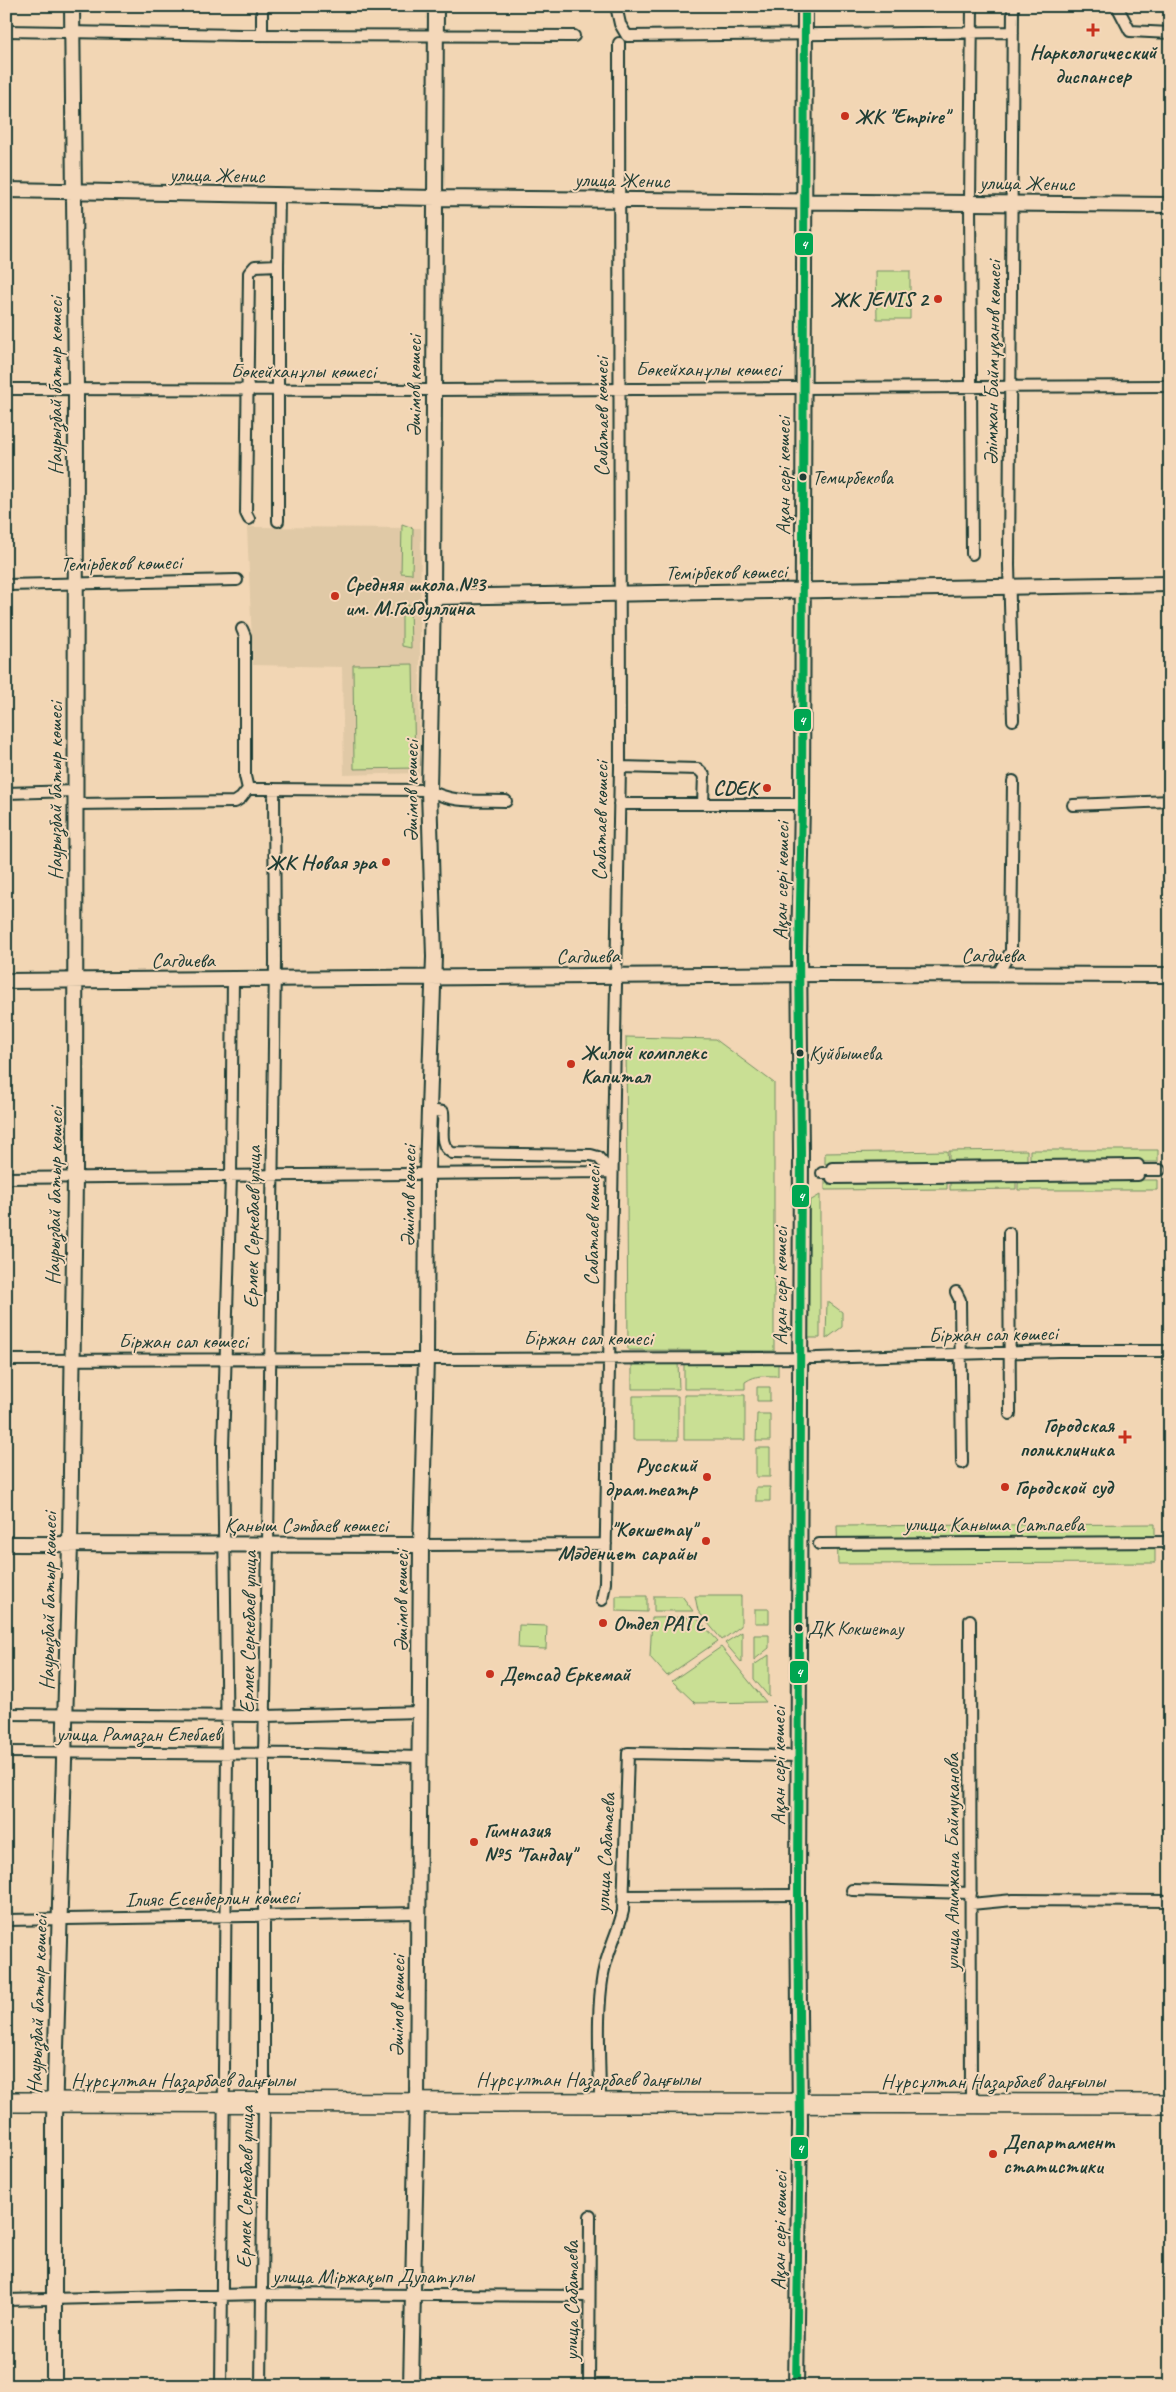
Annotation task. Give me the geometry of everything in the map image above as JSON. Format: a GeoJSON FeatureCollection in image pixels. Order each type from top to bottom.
{"type":"FeatureCollection","features":[{"type":"Feature","properties":{"kind":"highway","name":"Нұрсұлтан Назарбаев даңғылы"},"geometry":{"type":"LineString","coordinates":[[6,2102],[1170,2104]]}},
{"type":"Feature","properties":{"kind":"street","name":"Наурызбай батыр көшесі"},"geometry":{"type":"LineString","coordinates":[[54,2386],[54,2103],[70,1544],[75,1179],[76,389],[72,6]]}},
{"type":"Feature","properties":{"kind":"street"},"geometry":{"type":"LineString","coordinates":[[262,6],[262,35]]}},
{"type":"Feature","properties":{"kind":"street","name":"Әшімов көшесі"},"geometry":{"type":"LineString","coordinates":[[411,2386],[417,2102],[421,1545],[426,1358],[427,1172],[434,978],[430,790],[433,597],[436,6]]}},
{"type":"Feature","properties":{"kind":"street"},"geometry":{"type":"LineString","coordinates":[[616,6],[620,24],[627,36],[1013,32]]}},
{"type":"Feature","properties":{"kind":"street","name":"Ақан сері көшесі"},"geometry":{"type":"LineString","coordinates":[[796,2386],[800,2103],[798,1895],[799,974],[804,591],[805,6]]}},
{"type":"Feature","properties":{"kind":"street","name":"Әлімжан Баймұқанов көшесі"},"geometry":{"type":"LineString","coordinates":[[972,6],[970,202],[972,554]]}},
{"type":"Feature","properties":{"kind":"street","name":"Әлімжан Баймұқанов көшесі"},"geometry":{"type":"LineString","coordinates":[[1013,6],[1013,204],[1010,386],[1010,587],[1013,720]]}},
{"type":"Feature","properties":{"kind":"street"},"geometry":{"type":"LineString","coordinates":[[1117,6],[1130,31],[1170,33]]}},
{"type":"Feature","properties":{"kind":"street"},"geometry":{"type":"LineString","coordinates":[[6,31],[262,35],[574,36]]}},
{"type":"Feature","properties":{"kind":"street","name":"Сабатаев көшесі"},"geometry":{"type":"LineString","coordinates":[[602,1600],[605,1583],[606,1544],[611,1172],[620,768],[619,43]]}},
{"type":"Feature","properties":{"kind":"street","name":"улица Женис"},"geometry":{"type":"LineString","coordinates":[[6,190],[278,196],[1170,205]]}},
{"type":"Feature","properties":{"kind":"street"},"geometry":{"type":"LineString","coordinates":[[278,196],[278,521]]}},
{"type":"Feature","properties":{"kind":"street"},"geometry":{"type":"LineString","coordinates":[[249,519],[246,513],[246,389],[249,273],[254,266],[278,265]]}},
{"type":"Feature","properties":{"kind":"street","name":"Бөкейханұлы көшесі"},"geometry":{"type":"LineString","coordinates":[[6,389],[434,390],[1170,386]]}},
{"type":"Feature","properties":{"kind":"street","name":"Темірбеков көшесі"},"geometry":{"type":"LineString","coordinates":[[6,585],[237,580]]}},
{"type":"Feature","properties":{"kind":"street","name":"Темірбеков көшесі"},"geometry":{"type":"LineString","coordinates":[[433,597],[1170,584]]}},
{"type":"Feature","properties":{"kind":"street"},"geometry":{"type":"LineString","coordinates":[[242,629],[246,636],[245,776],[248,789]]}},
{"type":"Feature","properties":{"kind":"street"},"geometry":{"type":"LineString","coordinates":[[620,768],[698,769],[704,775],[703,804]]}},
{"type":"Feature","properties":{"kind":"street"},"geometry":{"type":"LineString","coordinates":[[997,975],[1011,951],[1013,780]]}},
{"type":"Feature","properties":{"kind":"street"},"geometry":{"type":"LineString","coordinates":[[6,793],[235,802],[248,789]]}},
{"type":"Feature","properties":{"kind":"street"},"geometry":{"type":"LineString","coordinates":[[248,789],[430,790],[440,797],[454,800],[506,801]]}},
{"type":"Feature","properties":{"kind":"street","name":"Ермек Серкебаев улица"},"geometry":{"type":"LineString","coordinates":[[261,2386],[264,2102],[264,1753],[272,1175],[274,789]]}},
{"type":"Feature","properties":{"kind":"street"},"geometry":{"type":"LineString","coordinates":[[1074,805],[1170,801]]}},
{"type":"Feature","properties":{"kind":"street"},"geometry":{"type":"LineString","coordinates":[[619,804],[802,804]]}},
{"type":"Feature","properties":{"kind":"street","name":"Сагдиева"},"geometry":{"type":"LineString","coordinates":[[6,981],[799,974],[1170,975]]}},
{"type":"Feature","properties":{"kind":"street","name":"Ермек Серкебаев улица"},"geometry":{"type":"LineString","coordinates":[[221,2386],[227,1753],[226,1544],[223,1448],[231,1176],[233,979]]}},
{"type":"Feature","properties":{"kind":"street"},"geometry":{"type":"LineString","coordinates":[[429,1110],[443,1112],[443,1142],[445,1149],[452,1153],[591,1155],[598,1157],[611,1172]]}},
{"type":"Feature","properties":{"kind":"street"},"geometry":{"type":"LineString","coordinates":[[827,1173],[832,1178],[855,1172],[1113,1170],[1138,1175],[1138,1170],[1160,1170]]}},
{"type":"Feature","properties":{"kind":"street"},"geometry":{"type":"LineString","coordinates":[[6,1178],[75,1179],[427,1172],[611,1172]]}},
{"type":"Feature","properties":{"kind":"street"},"geometry":{"type":"LineString","coordinates":[[1009,1233],[1008,1352],[1010,1414]]}},
{"type":"Feature","properties":{"kind":"street"},"geometry":{"type":"LineString","coordinates":[[956,1292],[960,1300],[962,1463]]}},
{"type":"Feature","properties":{"kind":"street","name":"Біржан сал көшесі"},"geometry":{"type":"LineString","coordinates":[[6,1360],[799,1357],[1008,1352],[1170,1351]]}},
{"type":"Feature","properties":{"kind":"street","name":"улица Каныша Сатпаева"},"geometry":{"type":"LineString","coordinates":[[819,1544],[1170,1542]]}},
{"type":"Feature","properties":{"kind":"street","name":"Қаныш Сәтбаев көшесі"},"geometry":{"type":"LineString","coordinates":[[6,1544],[606,1544]]}},
{"type":"Feature","properties":{"kind":"street","name":"улица Алимжана Баймуканова"},"geometry":{"type":"LineString","coordinates":[[970,1620],[971,2104]]}},
{"type":"Feature","properties":{"kind":"street","name":"улица Рамазан Елебаев"},"geometry":{"type":"LineString","coordinates":[[6,1714],[265,1716],[420,1712]]}},
{"type":"Feature","properties":{"kind":"street","name":"улица Рамазан Елебаев"},"geometry":{"type":"LineString","coordinates":[[6,1752],[264,1753],[420,1757]]}},
{"type":"Feature","properties":{"kind":"street","name":"улица Сабатаева"},"geometry":{"type":"LineString","coordinates":[[600,2102],[601,1992],[608,1956],[620,1926],[623,1896],[628,1754],[798,1756]]}},
{"type":"Feature","properties":{"kind":"street"},"geometry":{"type":"LineString","coordinates":[[852,1890],[971,1899],[1170,1902]]}},
{"type":"Feature","properties":{"kind":"street"},"geometry":{"type":"LineString","coordinates":[[623,1896],[798,1895]]}},
{"type":"Feature","properties":{"kind":"street","name":"Ілияс Есенберлин көшесі"},"geometry":{"type":"LineString","coordinates":[[6,1920],[418,1913]]}},
{"type":"Feature","properties":{"kind":"street","name":"улица Сабатаева"},"geometry":{"type":"LineString","coordinates":[[589,2386],[590,2216]]}},
{"type":"Feature","properties":{"kind":"street","name":"улица Міржақып Дулатұлы"},"geometry":{"type":"LineString","coordinates":[[6,2300],[262,2294],[589,2296]]}},
{"type":"Feature","properties":{"kind":"shaded area","name":"Средняя школа №3 им. М.Габдуллина"},"geometry":{"type":"Polygon","coordinates":[[[247,527],[421,528],[419,773],[344,775],[342,667],[253,665],[247,527]]]}},
{"type":"Feature","properties":{"kind":"green space"},"geometry":{"type":"Polygon","coordinates":[[[876,271],[910,271],[910,319],[877,319],[876,271]]]}},
{"type":"Feature","properties":{"kind":"green space"},"geometry":{"type":"Polygon","coordinates":[[[402,524],[413,528],[412,574],[401,573],[402,524]]]}},
{"type":"Feature","properties":{"kind":"green space"},"geometry":{"type":"Polygon","coordinates":[[[402,605],[410,605],[411,648],[402,646],[402,605]]]}},
{"type":"Feature","properties":{"kind":"green space"},"geometry":{"type":"Polygon","coordinates":[[[413,664],[415,768],[354,769],[353,665],[413,664]]]}},
{"type":"Feature","properties":{"kind":"green space"},"geometry":{"type":"Polygon","coordinates":[[[626,1037],[715,1039],[774,1083],[774,1351],[628,1350],[626,1037]]]}},
{"type":"Feature","properties":{"kind":"green space"},"geometry":{"type":"Polygon","coordinates":[[[1027,1150],[1027,1161],[949,1162],[949,1151],[1027,1150]]]}},
{"type":"Feature","properties":{"kind":"green space"},"geometry":{"type":"Polygon","coordinates":[[[1030,1150],[1158,1150],[1158,1162],[1030,1161],[1030,1150]]]}},
{"type":"Feature","properties":{"kind":"green space"},"geometry":{"type":"Polygon","coordinates":[[[947,1151],[948,1162],[825,1164],[825,1153],[947,1151]]]}},
{"type":"Feature","properties":{"kind":"green space"},"geometry":{"type":"Polygon","coordinates":[[[947,1180],[947,1189],[825,1190],[825,1181],[947,1180]]]}},
{"type":"Feature","properties":{"kind":"green space"},"geometry":{"type":"Polygon","coordinates":[[[950,1180],[1016,1180],[1016,1189],[950,1190],[950,1180]]]}},
{"type":"Feature","properties":{"kind":"green space"},"geometry":{"type":"Polygon","coordinates":[[[1018,1180],[1157,1180],[1157,1190],[1018,1190],[1018,1180]]]}},
{"type":"Feature","properties":{"kind":"green space"},"geometry":{"type":"Polygon","coordinates":[[[820,1195],[820,1338],[807,1338],[808,1202],[820,1195]]]}},
{"type":"Feature","properties":{"kind":"green space"},"geometry":{"type":"Polygon","coordinates":[[[827,1301],[842,1312],[842,1327],[826,1339],[827,1301]]]}},
{"type":"Feature","properties":{"kind":"green space"},"geometry":{"type":"Polygon","coordinates":[[[778,1361],[778,1376],[753,1378],[745,1382],[745,1389],[684,1389],[684,1362],[778,1361]]]}},
{"type":"Feature","properties":{"kind":"green space"},"geometry":{"type":"Polygon","coordinates":[[[632,1362],[678,1362],[679,1389],[632,1389],[632,1362]]]}},
{"type":"Feature","properties":{"kind":"green space"},"geometry":{"type":"Polygon","coordinates":[[[757,1387],[770,1387],[770,1401],[757,1401],[757,1387]]]}},
{"type":"Feature","properties":{"kind":"green space"},"geometry":{"type":"Polygon","coordinates":[[[684,1395],[745,1395],[745,1440],[684,1440],[684,1395]]]}},
{"type":"Feature","properties":{"kind":"green space"},"geometry":{"type":"Polygon","coordinates":[[[633,1396],[678,1396],[678,1440],[633,1440],[633,1396]]]}},
{"type":"Feature","properties":{"kind":"green space"},"geometry":{"type":"Polygon","coordinates":[[[757,1414],[770,1414],[770,1441],[756,1441],[757,1414]]]}},
{"type":"Feature","properties":{"kind":"green space"},"geometry":{"type":"Polygon","coordinates":[[[756,1448],[770,1448],[770,1477],[756,1477],[756,1448]]]}},
{"type":"Feature","properties":{"kind":"green space"},"geometry":{"type":"Polygon","coordinates":[[[756,1487],[770,1487],[770,1501],[756,1501],[756,1487]]]}},
{"type":"Feature","properties":{"kind":"green space"},"geometry":{"type":"Polygon","coordinates":[[[1155,1524],[1155,1563],[838,1564],[837,1526],[1155,1524]]]}},
{"type":"Feature","properties":{"kind":"green space"},"geometry":{"type":"Polygon","coordinates":[[[616,1596],[647,1596],[647,1612],[616,1611],[616,1596]]]}},
{"type":"Feature","properties":{"kind":"green space"},"geometry":{"type":"Polygon","coordinates":[[[654,1596],[682,1596],[693,1611],[654,1611],[654,1596]]]}},
{"type":"Feature","properties":{"kind":"green space"},"geometry":{"type":"Polygon","coordinates":[[[695,1596],[741,1596],[741,1626],[722,1640],[698,1611],[695,1596]]]}},
{"type":"Feature","properties":{"kind":"green space"},"geometry":{"type":"Polygon","coordinates":[[[755,1609],[769,1609],[769,1623],[755,1623],[755,1609]]]}},
{"type":"Feature","properties":{"kind":"green space"},"geometry":{"type":"Polygon","coordinates":[[[696,1617],[718,1641],[667,1676],[650,1657],[652,1618],[696,1617]]]}},
{"type":"Feature","properties":{"kind":"green space"},"geometry":{"type":"Polygon","coordinates":[[[519,1625],[547,1626],[546,1649],[518,1648],[519,1625]]]}},
{"type":"Feature","properties":{"kind":"green space"},"geometry":{"type":"Polygon","coordinates":[[[742,1632],[742,1663],[725,1643],[742,1632]]]}},
{"type":"Feature","properties":{"kind":"green space"},"geometry":{"type":"Polygon","coordinates":[[[754,1635],[769,1635],[769,1648],[754,1660],[754,1635]]]}},
{"type":"Feature","properties":{"kind":"green space"},"geometry":{"type":"Polygon","coordinates":[[[721,1647],[766,1702],[695,1703],[672,1681],[721,1647]]]}},
{"type":"Feature","properties":{"kind":"green space"},"geometry":{"type":"Polygon","coordinates":[[[769,1655],[769,1697],[754,1679],[754,1665],[769,1655]]]}},
{"type":"Feature","properties":{"kind":"transit line","name":"4"},"geometry":{"type":"LineString","coordinates":[[796,2386],[800,2125],[798,1895],[801,1151],[799,952],[802,804],[805,6]]}},
{"type":"Feature","properties":{"kind":"place","name":"Наркологический диспансер"},"geometry":{"type":"Point","coordinates":[1093,30]}},
{"type":"Feature","properties":{"kind":"place","name":"ЖК \"Empire\""},"geometry":{"type":"Point","coordinates":[845,116]}},
{"type":"Feature","properties":{"kind":"place","name":"ЖК JENIS 2"},"geometry":{"type":"Point","coordinates":[938,299]}},
{"type":"Feature","properties":{"kind":"place","name":"Темирбекова"},"geometry":{"type":"Point","coordinates":[803,477]}},
{"type":"Feature","properties":{"kind":"place","name":"Средняя школа №3 им. М.Габдуллина"},"geometry":{"type":"Point","coordinates":[335,596]}},
{"type":"Feature","properties":{"kind":"place","name":"CDEK"},"geometry":{"type":"Point","coordinates":[767,788]}},
{"type":"Feature","properties":{"kind":"place","name":"ЖК Новая эра"},"geometry":{"type":"Point","coordinates":[386,862]}},
{"type":"Feature","properties":{"kind":"place","name":"Куйбышева"},"geometry":{"type":"Point","coordinates":[800,1053]}},
{"type":"Feature","properties":{"kind":"place","name":"Жилой комплекс Капитал"},"geometry":{"type":"Point","coordinates":[571,1064]}},
{"type":"Feature","properties":{"kind":"place","name":"Городская поликлиника"},"geometry":{"type":"Point","coordinates":[1125,1437]}},
{"type":"Feature","properties":{"kind":"place","name":"Русский драм.театр"},"geometry":{"type":"Point","coordinates":[707,1477]}},
{"type":"Feature","properties":{"kind":"place","name":"Городской суд"},"geometry":{"type":"Point","coordinates":[1005,1487]}},
{"type":"Feature","properties":{"kind":"place","name":"\"Көкшетау\" Мәдениет сарайы"},"geometry":{"type":"Point","coordinates":[706,1541]}},
{"type":"Feature","properties":{"kind":"place","name":"Отдел РАГС"},"geometry":{"type":"Point","coordinates":[603,1623]}},
{"type":"Feature","properties":{"kind":"place","name":"ДК Кокшетау"},"geometry":{"type":"Point","coordinates":[799,1628]}},
{"type":"Feature","properties":{"kind":"place","name":"Детсад Еркемай"},"geometry":{"type":"Point","coordinates":[490,1674]}},
{"type":"Feature","properties":{"kind":"place","name":"Гимназия №5 \"Тандау\""},"geometry":{"type":"Point","coordinates":[474,1842]}},
{"type":"Feature","properties":{"kind":"place","name":"Департамент статистики"},"geometry":{"type":"Point","coordinates":[993,2154]}}]}
